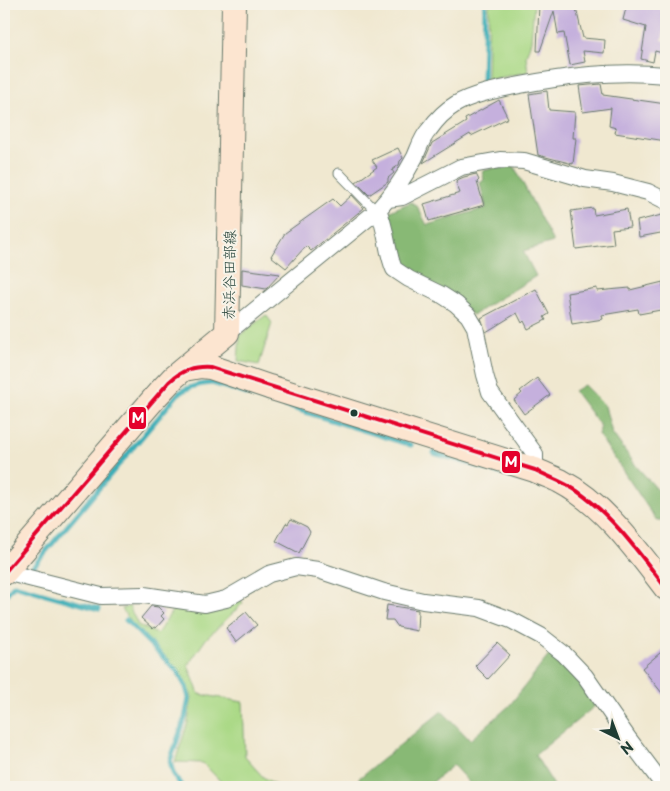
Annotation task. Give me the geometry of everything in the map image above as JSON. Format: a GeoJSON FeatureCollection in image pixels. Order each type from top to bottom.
{"type":"FeatureCollection","features":[{"type":"Feature","properties":{"kind":"main road","name":"赤浜谷田部線"},"geometry":{"type":"LineString","coordinates":[[4,572],[158,394],[184,369],[227,333],[234,4]]}},
{"type":"Feature","properties":{"kind":"main road"},"geometry":{"type":"LineString","coordinates":[[184,369],[201,366],[210,367],[535,470],[561,481],[587,499],[615,526],[666,588]]}},
{"type":"Feature","properties":{"kind":"street"},"geometry":{"type":"LineString","coordinates":[[535,470],[535,454],[490,392],[475,327],[468,316],[456,304],[394,269],[390,260],[381,207],[414,158],[427,131],[456,104],[468,98],[559,78],[634,72],[666,75]]}},
{"type":"Feature","properties":{"kind":"street"},"geometry":{"type":"LineString","coordinates":[[227,333],[381,207],[461,167],[500,160],[524,161],[585,179],[613,183],[648,192],[666,201]]}},
{"type":"Feature","properties":{"kind":"street"},"geometry":{"type":"LineString","coordinates":[[4,572],[101,596],[144,595],[204,604],[226,599],[269,574],[296,567],[318,570],[384,592],[423,601],[479,608],[511,620],[534,632],[564,654],[585,676],[628,738],[666,786]]}},
{"type":"Feature","properties":{"kind":"lane"},"geometry":{"type":"LineString","coordinates":[[339,173],[381,207]]}},
{"type":"Feature","properties":{"kind":"green space"},"geometry":{"type":"Polygon","coordinates":[[[489,4],[534,4],[531,41],[526,56],[528,72],[487,80],[489,4]]]}},
{"type":"Feature","properties":{"kind":"green space"},"geometry":{"type":"Polygon","coordinates":[[[513,164],[553,242],[523,251],[536,276],[473,315],[406,267],[395,252],[388,212],[411,202],[417,206],[427,225],[486,208],[480,183],[484,180],[482,171],[513,164]]]}},
{"type":"Feature","properties":{"kind":"green space"},"geometry":{"type":"Polygon","coordinates":[[[266,315],[272,323],[259,365],[238,361],[240,335],[266,315]]]}},
{"type":"Feature","properties":{"kind":"green space"},"geometry":{"type":"Polygon","coordinates":[[[584,385],[605,406],[612,433],[637,467],[666,499],[666,521],[657,521],[598,434],[601,427],[574,391],[584,385]]]}},
{"type":"Feature","properties":{"kind":"green space"},"geometry":{"type":"Polygon","coordinates":[[[238,597],[243,603],[206,639],[188,665],[199,694],[243,702],[245,757],[263,777],[279,787],[226,787],[203,763],[175,762],[188,722],[192,697],[180,671],[130,621],[122,609],[129,606],[138,625],[157,634],[174,608],[238,597]]]}},
{"type":"Feature","properties":{"kind":"green space"},"geometry":{"type":"Polygon","coordinates":[[[550,654],[570,669],[595,706],[535,755],[555,787],[473,787],[453,765],[427,787],[367,787],[358,779],[442,711],[470,740],[509,706],[550,654]]]}},
{"type":"Feature","properties":{"kind":"building"},"geometry":{"type":"Polygon","coordinates":[[[539,4],[575,4],[583,38],[605,40],[604,53],[583,51],[585,62],[570,65],[564,33],[558,34],[554,11],[540,51],[537,51],[539,4]]]}},
{"type":"Feature","properties":{"kind":"building"},"geometry":{"type":"Polygon","coordinates":[[[627,4],[644,4],[666,10],[666,24],[662,40],[666,41],[666,54],[655,51],[653,62],[641,59],[646,27],[623,20],[627,4]]]}},
{"type":"Feature","properties":{"kind":"building"},"geometry":{"type":"Polygon","coordinates":[[[601,84],[603,95],[666,104],[666,141],[615,133],[616,128],[609,126],[611,108],[583,112],[579,86],[601,84]]]}},
{"type":"Feature","properties":{"kind":"building"},"geometry":{"type":"Polygon","coordinates":[[[547,91],[549,110],[575,112],[573,138],[576,138],[573,164],[538,155],[529,94],[547,91]]]}},
{"type":"Feature","properties":{"kind":"building"},"geometry":{"type":"Polygon","coordinates":[[[499,100],[508,118],[471,136],[470,134],[423,163],[432,143],[466,122],[465,119],[499,100]]]}},
{"type":"Feature","properties":{"kind":"building"},"geometry":{"type":"Polygon","coordinates":[[[398,148],[403,158],[399,165],[392,170],[394,173],[388,178],[388,182],[369,195],[356,182],[377,167],[372,160],[398,148]]]}},
{"type":"Feature","properties":{"kind":"building"},"geometry":{"type":"Polygon","coordinates":[[[476,174],[484,205],[429,221],[424,204],[460,193],[456,183],[457,180],[476,174]]]}},
{"type":"Feature","properties":{"kind":"building"},"geometry":{"type":"Polygon","coordinates":[[[352,195],[364,208],[311,251],[306,246],[286,268],[271,256],[285,233],[333,199],[340,206],[352,195]]]}},
{"type":"Feature","properties":{"kind":"building"},"geometry":{"type":"Polygon","coordinates":[[[593,208],[594,215],[627,209],[630,227],[612,229],[614,244],[576,249],[571,211],[593,208]]]}},
{"type":"Feature","properties":{"kind":"building"},"geometry":{"type":"Polygon","coordinates":[[[666,214],[666,232],[639,237],[637,221],[666,214]]]}},
{"type":"Feature","properties":{"kind":"building"},"geometry":{"type":"Polygon","coordinates":[[[242,269],[280,274],[266,289],[242,285],[242,269]]]}},
{"type":"Feature","properties":{"kind":"building"},"geometry":{"type":"Polygon","coordinates":[[[663,282],[663,287],[666,286],[666,309],[639,314],[638,309],[602,315],[603,319],[572,324],[567,293],[597,288],[597,291],[630,288],[630,290],[663,282]]]}},
{"type":"Feature","properties":{"kind":"building"},"geometry":{"type":"Polygon","coordinates":[[[536,289],[549,314],[544,317],[546,320],[528,329],[524,321],[522,323],[517,313],[486,332],[481,318],[536,289]]]}},
{"type":"Feature","properties":{"kind":"building"},"geometry":{"type":"Polygon","coordinates":[[[537,378],[550,395],[524,414],[514,400],[522,393],[520,391],[537,378]]]}},
{"type":"Feature","properties":{"kind":"building"},"geometry":{"type":"Polygon","coordinates":[[[291,519],[307,527],[310,532],[299,553],[276,541],[286,523],[288,524],[291,519]]]}},
{"type":"Feature","properties":{"kind":"building"},"geometry":{"type":"Polygon","coordinates":[[[387,605],[418,610],[417,631],[398,627],[393,620],[385,620],[387,605]]]}},
{"type":"Feature","properties":{"kind":"building"},"geometry":{"type":"Polygon","coordinates":[[[151,606],[158,607],[164,613],[161,616],[164,619],[153,629],[141,618],[151,606]]]}},
{"type":"Feature","properties":{"kind":"building"},"geometry":{"type":"Polygon","coordinates":[[[246,612],[257,625],[236,642],[226,628],[246,612]]]}},
{"type":"Feature","properties":{"kind":"building"},"geometry":{"type":"Polygon","coordinates":[[[497,643],[510,655],[488,679],[475,666],[497,643]]]}},
{"type":"Feature","properties":{"kind":"building"},"geometry":{"type":"Polygon","coordinates":[[[666,648],[666,698],[642,668],[666,648]]]}},
{"type":"Feature","properties":{"kind":"waterway"},"geometry":{"type":"LineString","coordinates":[[483,80],[485,4]]}},
{"type":"Feature","properties":{"kind":"waterway"},"geometry":{"type":"LineString","coordinates":[[32,568],[178,394],[194,386],[212,383],[411,445]]}},
{"type":"Feature","properties":{"kind":"waterway"},"geometry":{"type":"LineString","coordinates":[[434,453],[532,483]]}},
{"type":"Feature","properties":{"kind":"waterway"},"geometry":{"type":"LineString","coordinates":[[4,597],[14,585],[99,609]]}},
{"type":"Feature","properties":{"kind":"waterway"},"geometry":{"type":"LineString","coordinates":[[126,620],[177,671],[186,687],[189,698],[185,718],[170,761],[173,773],[182,787]]}},
{"type":"Feature","properties":{"kind":"transit line","name":"M"},"geometry":{"type":"LineString","coordinates":[[4,573],[169,382],[178,374],[188,370],[198,367],[210,367],[535,470],[562,482],[590,501],[614,523],[666,588]]}}]}
